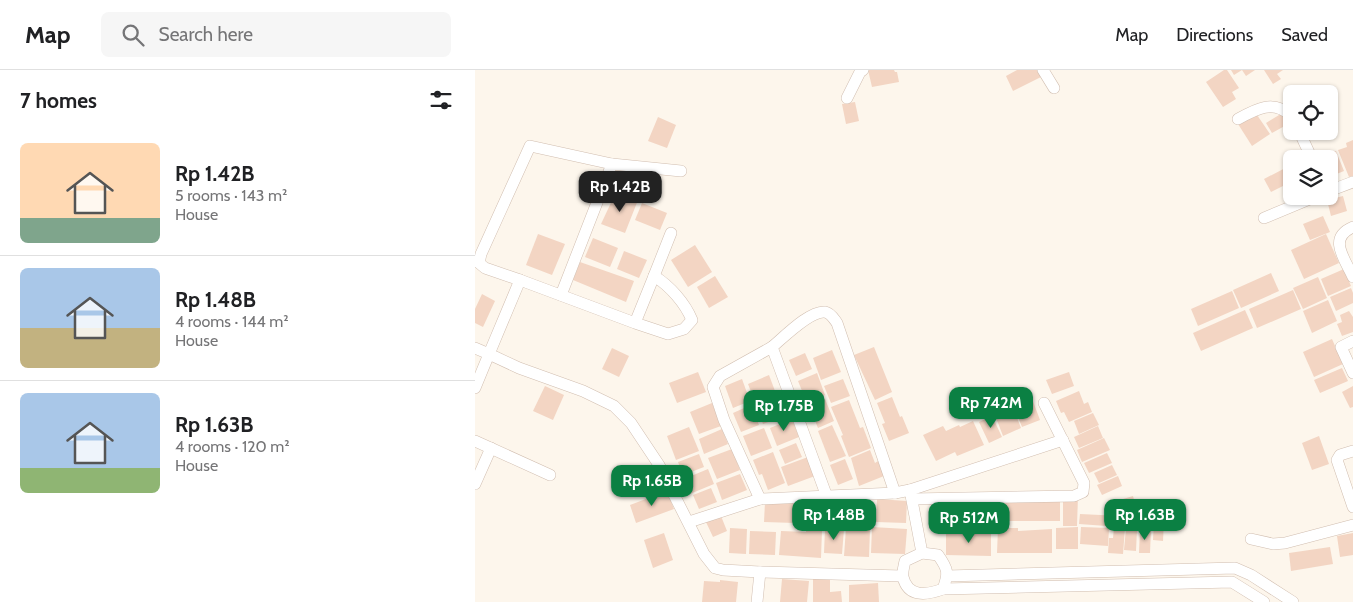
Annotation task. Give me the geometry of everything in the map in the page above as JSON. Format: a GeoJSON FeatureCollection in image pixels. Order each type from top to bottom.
{"type":"FeatureCollection","features":[{"type":"Feature","properties":{"kind":"street"},"geometry":{"type":"LineString","coordinates":[[847,98],[860,72],[863,70]]}},
{"type":"Feature","properties":{"kind":"street"},"geometry":{"type":"LineString","coordinates":[[1044,71],[1054,88]]}},
{"type":"Feature","properties":{"kind":"street"},"geometry":{"type":"LineString","coordinates":[[1238,119],[1253,110],[1271,106],[1283,110]]}},
{"type":"Feature","properties":{"kind":"street"},"geometry":{"type":"LineString","coordinates":[[654,276],[664,282],[687,310],[692,320],[684,329],[667,334],[485,268],[479,263],[485,245],[530,146],[613,164],[681,172]]}},
{"type":"Feature","properties":{"kind":"street"},"geometry":{"type":"LineString","coordinates":[[561,295],[613,164]]}},
{"type":"Feature","properties":{"kind":"street"},"geometry":{"type":"LineString","coordinates":[[1338,188],[1353,182]]}},
{"type":"Feature","properties":{"kind":"street"},"geometry":{"type":"LineString","coordinates":[[1264,218],[1295,205]]}},
{"type":"Feature","properties":{"kind":"street"},"geometry":{"type":"LineString","coordinates":[[1353,227],[1342,233],[1339,238],[1339,246],[1353,277]]}},
{"type":"Feature","properties":{"kind":"street"},"geometry":{"type":"LineString","coordinates":[[635,323],[671,232]]}},
{"type":"Feature","properties":{"kind":"street"},"geometry":{"type":"LineString","coordinates":[[475,388],[520,280]]}},
{"type":"Feature","properties":{"kind":"street"},"geometry":{"type":"LineString","coordinates":[[760,499],[724,420],[713,387],[720,376],[772,347],[805,320],[824,312],[837,323],[895,493]]}},
{"type":"Feature","properties":{"kind":"street"},"geometry":{"type":"LineString","coordinates":[[1353,341],[1341,347],[1353,373]]}},
{"type":"Feature","properties":{"kind":"street"},"geometry":{"type":"LineString","coordinates":[[772,347],[827,497]]}},
{"type":"Feature","properties":{"kind":"street"},"geometry":{"type":"LineString","coordinates":[[475,348],[519,368],[583,390],[614,406],[631,424],[659,466],[689,522],[703,554],[715,568],[760,572],[902,576]]}},
{"type":"Feature","properties":{"kind":"street"},"geometry":{"type":"LineString","coordinates":[[689,522],[760,499],[895,493],[1074,496],[1080,494],[1083,492],[1084,483],[1044,403]]}},
{"type":"Feature","properties":{"kind":"street"},"geometry":{"type":"LineString","coordinates":[[911,494],[1063,440]]}},
{"type":"Feature","properties":{"kind":"street"},"geometry":{"type":"LineString","coordinates":[[475,441],[550,475]]}},
{"type":"Feature","properties":{"kind":"street"},"geometry":{"type":"LineString","coordinates":[[475,484],[491,448]]}},
{"type":"Feature","properties":{"kind":"street"},"geometry":{"type":"LineString","coordinates":[[1353,451],[1340,455],[1337,460],[1353,506]]}},
{"type":"Feature","properties":{"kind":"street"},"geometry":{"type":"LineString","coordinates":[[911,494],[922,553]]}},
{"type":"Feature","properties":{"kind":"street"},"geometry":{"type":"LineString","coordinates":[[1251,539],[1273,544],[1285,543],[1353,525]]}},
{"type":"Feature","properties":{"kind":"street"},"geometry":{"type":"LineString","coordinates":[[943,589],[947,576],[946,567],[937,556],[922,553],[905,561],[902,576],[909,589],[919,594],[931,594],[943,589],[1232,582],[1264,602]]}},
{"type":"Feature","properties":{"kind":"street"},"geometry":{"type":"LineString","coordinates":[[947,576],[1235,568],[1251,575],[1293,602]]}},
{"type":"Feature","properties":{"kind":"street"},"geometry":{"type":"LineString","coordinates":[[757,602],[760,572]]}},
{"type":"Feature","properties":{"kind":"building"},"geometry":{"type":"Polygon","coordinates":[[[868,70],[894,70],[897,72],[899,82],[872,87],[868,70]]]}},
{"type":"Feature","properties":{"kind":"building"},"geometry":{"type":"Polygon","coordinates":[[[1017,70],[1040,70],[1043,76],[1013,91],[1006,76],[1017,70]]]}},
{"type":"Feature","properties":{"kind":"building"},"geometry":{"type":"Polygon","coordinates":[[[1227,70],[1239,88],[1232,92],[1236,99],[1223,107],[1206,82],[1227,70]]]}},
{"type":"Feature","properties":{"kind":"building"},"geometry":{"type":"Polygon","coordinates":[[[1231,70],[1242,70],[1234,75],[1231,70]]]}},
{"type":"Feature","properties":{"kind":"building"},"geometry":{"type":"Polygon","coordinates":[[[1242,70],[1255,70],[1246,76],[1242,70]]]}},
{"type":"Feature","properties":{"kind":"building"},"geometry":{"type":"Polygon","coordinates":[[[1264,70],[1283,70],[1277,74],[1281,79],[1273,84],[1264,70]]]}},
{"type":"Feature","properties":{"kind":"building"},"geometry":{"type":"Polygon","coordinates":[[[855,102],[859,121],[846,124],[842,104],[855,102]]]}},
{"type":"Feature","properties":{"kind":"building"},"geometry":{"type":"Polygon","coordinates":[[[1255,112],[1270,134],[1252,146],[1238,124],[1255,112]]]}},
{"type":"Feature","properties":{"kind":"building"},"geometry":{"type":"Polygon","coordinates":[[[1283,113],[1283,127],[1272,133],[1266,123],[1283,113]]]}},
{"type":"Feature","properties":{"kind":"building"},"geometry":{"type":"Polygon","coordinates":[[[658,117],[676,125],[667,148],[648,141],[658,117]]]}},
{"type":"Feature","properties":{"kind":"building"},"geometry":{"type":"Polygon","coordinates":[[[1353,140],[1353,176],[1349,177],[1338,150],[1347,147],[1346,143],[1353,140]]]}},
{"type":"Feature","properties":{"kind":"building"},"geometry":{"type":"Polygon","coordinates":[[[1338,156],[1344,171],[1338,173],[1338,156]]]}},
{"type":"Feature","properties":{"kind":"building"},"geometry":{"type":"Polygon","coordinates":[[[1283,169],[1283,186],[1271,192],[1264,179],[1283,169]]]}},
{"type":"Feature","properties":{"kind":"building"},"geometry":{"type":"Polygon","coordinates":[[[616,192],[638,200],[625,233],[601,224],[616,192]]]}},
{"type":"Feature","properties":{"kind":"building"},"geometry":{"type":"Polygon","coordinates":[[[1343,196],[1347,211],[1331,216],[1328,205],[1338,205],[1338,197],[1343,196]]]}},
{"type":"Feature","properties":{"kind":"building"},"geometry":{"type":"Polygon","coordinates":[[[642,203],[667,213],[660,230],[635,220],[642,203]]]}},
{"type":"Feature","properties":{"kind":"building"},"geometry":{"type":"Polygon","coordinates":[[[1323,216],[1330,232],[1310,240],[1303,224],[1323,216]]]}},
{"type":"Feature","properties":{"kind":"building"},"geometry":{"type":"Polygon","coordinates":[[[538,234],[565,244],[552,275],[526,265],[538,234]]]}},
{"type":"Feature","properties":{"kind":"building"},"geometry":{"type":"Polygon","coordinates":[[[1326,234],[1339,263],[1304,279],[1291,250],[1326,234]]]}},
{"type":"Feature","properties":{"kind":"building"},"geometry":{"type":"Polygon","coordinates":[[[593,238],[618,248],[610,267],[585,257],[593,238]]]}},
{"type":"Feature","properties":{"kind":"building"},"geometry":{"type":"Polygon","coordinates":[[[695,245],[712,272],[688,287],[671,260],[695,245]]]}},
{"type":"Feature","properties":{"kind":"building"},"geometry":{"type":"Polygon","coordinates":[[[624,251],[647,260],[639,278],[617,269],[624,251]]]}},
{"type":"Feature","properties":{"kind":"building"},"geometry":{"type":"Polygon","coordinates":[[[580,262],[634,281],[626,302],[573,280],[580,262]]]}},
{"type":"Feature","properties":{"kind":"building"},"geometry":{"type":"Polygon","coordinates":[[[1344,269],[1351,286],[1328,296],[1321,279],[1344,269]]]}},
{"type":"Feature","properties":{"kind":"building"},"geometry":{"type":"Polygon","coordinates":[[[1271,273],[1279,291],[1241,308],[1233,290],[1271,273]]]}},
{"type":"Feature","properties":{"kind":"building"},"geometry":{"type":"Polygon","coordinates":[[[715,276],[728,297],[709,308],[697,287],[715,276]]]}},
{"type":"Feature","properties":{"kind":"building"},"geometry":{"type":"Polygon","coordinates":[[[1318,277],[1327,298],[1303,309],[1293,288],[1318,277]]]}},
{"type":"Feature","properties":{"kind":"building"},"geometry":{"type":"Polygon","coordinates":[[[1351,288],[1353,303],[1336,311],[1330,297],[1351,288]]]}},
{"type":"Feature","properties":{"kind":"building"},"geometry":{"type":"Polygon","coordinates":[[[1293,290],[1301,309],[1257,328],[1249,309],[1293,290]]]}},
{"type":"Feature","properties":{"kind":"building"},"geometry":{"type":"Polygon","coordinates":[[[1232,291],[1239,308],[1198,326],[1191,309],[1232,291]]]}},
{"type":"Feature","properties":{"kind":"building"},"geometry":{"type":"Polygon","coordinates":[[[482,294],[495,301],[483,327],[475,323],[475,309],[482,294]]]}},
{"type":"Feature","properties":{"kind":"building"},"geometry":{"type":"Polygon","coordinates":[[[1328,300],[1337,321],[1312,333],[1303,311],[1328,300]]]}},
{"type":"Feature","properties":{"kind":"building"},"geometry":{"type":"Polygon","coordinates":[[[1245,310],[1253,328],[1201,351],[1193,333],[1245,310]]]}},
{"type":"Feature","properties":{"kind":"building"},"geometry":{"type":"Polygon","coordinates":[[[1349,311],[1353,317],[1353,332],[1342,336],[1337,324],[1342,322],[1340,315],[1349,311]]]}},
{"type":"Feature","properties":{"kind":"building"},"geometry":{"type":"Polygon","coordinates":[[[1332,339],[1343,364],[1314,377],[1303,352],[1332,339]]]}},
{"type":"Feature","properties":{"kind":"building"},"geometry":{"type":"Polygon","coordinates":[[[874,347],[892,392],[875,400],[854,355],[874,347]]]}},
{"type":"Feature","properties":{"kind":"building"},"geometry":{"type":"Polygon","coordinates":[[[612,348],[629,356],[619,377],[602,369],[612,348]]]}},
{"type":"Feature","properties":{"kind":"building"},"geometry":{"type":"Polygon","coordinates":[[[832,350],[841,372],[821,380],[813,358],[832,350]]]}},
{"type":"Feature","properties":{"kind":"building"},"geometry":{"type":"Polygon","coordinates":[[[805,353],[812,369],[796,376],[789,360],[805,353]]]}},
{"type":"Feature","properties":{"kind":"building"},"geometry":{"type":"Polygon","coordinates":[[[1342,368],[1348,381],[1320,393],[1314,380],[1342,368]]]}},
{"type":"Feature","properties":{"kind":"building"},"geometry":{"type":"Polygon","coordinates":[[[698,372],[706,392],[677,403],[669,383],[698,372]]]}},
{"type":"Feature","properties":{"kind":"building"},"geometry":{"type":"Polygon","coordinates":[[[1069,372],[1074,386],[1052,394],[1046,380],[1069,372]]]}},
{"type":"Feature","properties":{"kind":"building"},"geometry":{"type":"Polygon","coordinates":[[[817,373],[825,395],[807,403],[798,381],[817,373]]]}},
{"type":"Feature","properties":{"kind":"building"},"geometry":{"type":"Polygon","coordinates":[[[769,375],[778,399],[757,407],[748,384],[769,375]]]}},
{"type":"Feature","properties":{"kind":"building"},"geometry":{"type":"Polygon","coordinates":[[[742,379],[750,401],[733,408],[725,386],[742,379]]]}},
{"type":"Feature","properties":{"kind":"building"},"geometry":{"type":"Polygon","coordinates":[[[843,379],[850,396],[831,403],[824,386],[843,379]]]}},
{"type":"Feature","properties":{"kind":"building"},"geometry":{"type":"Polygon","coordinates":[[[545,386],[564,395],[553,420],[533,411],[545,386]]]}},
{"type":"Feature","properties":{"kind":"building"},"geometry":{"type":"Polygon","coordinates":[[[1353,386],[1353,407],[1350,408],[1342,392],[1353,386]]]}},
{"type":"Feature","properties":{"kind":"building"},"geometry":{"type":"Polygon","coordinates":[[[1019,391],[1023,399],[1031,396],[1040,420],[1022,427],[1009,395],[1019,391]]]}},
{"type":"Feature","properties":{"kind":"building"},"geometry":{"type":"Polygon","coordinates":[[[1079,391],[1084,404],[1088,402],[1092,412],[1069,422],[1064,412],[1061,413],[1056,401],[1079,391]]]}},
{"type":"Feature","properties":{"kind":"building"},"geometry":{"type":"Polygon","coordinates":[[[1008,394],[1021,428],[1003,436],[990,402],[1008,394]]]}},
{"type":"Feature","properties":{"kind":"building"},"geometry":{"type":"Polygon","coordinates":[[[892,397],[909,433],[889,441],[882,424],[885,423],[877,403],[892,397]]]}},
{"type":"Feature","properties":{"kind":"building"},"geometry":{"type":"Polygon","coordinates":[[[825,399],[834,421],[818,428],[809,406],[825,399]]]}},
{"type":"Feature","properties":{"kind":"building"},"geometry":{"type":"Polygon","coordinates":[[[849,400],[860,428],[863,427],[871,448],[849,457],[841,436],[843,435],[831,407],[849,400]]]}},
{"type":"Feature","properties":{"kind":"building"},"geometry":{"type":"Polygon","coordinates":[[[712,403],[721,426],[699,434],[690,412],[712,403]]]}},
{"type":"Feature","properties":{"kind":"building"},"geometry":{"type":"Polygon","coordinates":[[[777,404],[782,417],[763,424],[758,411],[777,404]]]}},
{"type":"Feature","properties":{"kind":"building"},"geometry":{"type":"Polygon","coordinates":[[[751,405],[759,425],[741,432],[733,413],[751,405]]]}},
{"type":"Feature","properties":{"kind":"building"},"geometry":{"type":"Polygon","coordinates":[[[1093,413],[1099,425],[1079,434],[1074,421],[1093,413]]]}},
{"type":"Feature","properties":{"kind":"building"},"geometry":{"type":"Polygon","coordinates":[[[992,416],[1002,437],[989,443],[979,422],[992,416]]]}},
{"type":"Feature","properties":{"kind":"building"},"geometry":{"type":"Polygon","coordinates":[[[792,419],[799,437],[777,446],[770,428],[792,419]]]}},
{"type":"Feature","properties":{"kind":"building"},"geometry":{"type":"Polygon","coordinates":[[[973,421],[984,445],[957,456],[955,452],[936,461],[923,435],[943,426],[946,431],[973,421]]]}},
{"type":"Feature","properties":{"kind":"building"},"geometry":{"type":"Polygon","coordinates":[[[832,425],[846,456],[830,462],[818,431],[832,425]]]}},
{"type":"Feature","properties":{"kind":"building"},"geometry":{"type":"Polygon","coordinates":[[[1098,426],[1103,438],[1079,448],[1074,437],[1098,426]]]}},
{"type":"Feature","properties":{"kind":"building"},"geometry":{"type":"Polygon","coordinates":[[[689,427],[699,451],[676,460],[667,436],[689,427]]]}},
{"type":"Feature","properties":{"kind":"building"},"geometry":{"type":"Polygon","coordinates":[[[764,428],[772,448],[751,456],[743,436],[764,428]]]}},
{"type":"Feature","properties":{"kind":"building"},"geometry":{"type":"Polygon","coordinates":[[[722,429],[728,444],[704,454],[699,439],[722,429]]]}},
{"type":"Feature","properties":{"kind":"building"},"geometry":{"type":"Polygon","coordinates":[[[1319,436],[1329,464],[1312,470],[1302,443],[1319,436]]]}},
{"type":"Feature","properties":{"kind":"building"},"geometry":{"type":"Polygon","coordinates":[[[1104,438],[1110,450],[1082,462],[1077,450],[1104,438]]]}},
{"type":"Feature","properties":{"kind":"building"},"geometry":{"type":"Polygon","coordinates":[[[796,443],[802,457],[785,464],[779,450],[796,443]]]}},
{"type":"Feature","properties":{"kind":"building"},"geometry":{"type":"Polygon","coordinates":[[[732,449],[740,470],[717,479],[708,458],[732,449]]]}},
{"type":"Feature","properties":{"kind":"building"},"geometry":{"type":"Polygon","coordinates":[[[870,450],[875,463],[878,461],[884,476],[859,486],[851,458],[870,450]]]}},
{"type":"Feature","properties":{"kind":"building"},"geometry":{"type":"Polygon","coordinates":[[[773,452],[785,483],[768,490],[762,474],[759,475],[753,460],[773,452]]]}},
{"type":"Feature","properties":{"kind":"building"},"geometry":{"type":"Polygon","coordinates":[[[1107,453],[1112,463],[1089,473],[1084,463],[1107,453]]]}},
{"type":"Feature","properties":{"kind":"building"},"geometry":{"type":"Polygon","coordinates":[[[699,454],[704,467],[683,475],[678,462],[699,454]]]}},
{"type":"Feature","properties":{"kind":"building"},"geometry":{"type":"Polygon","coordinates":[[[808,457],[815,476],[788,486],[781,467],[808,457]]]}},
{"type":"Feature","properties":{"kind":"building"},"geometry":{"type":"Polygon","coordinates":[[[845,459],[853,479],[838,485],[830,465],[845,459]]]}},
{"type":"Feature","properties":{"kind":"building"},"geometry":{"type":"Polygon","coordinates":[[[1112,465],[1117,475],[1099,483],[1094,473],[1112,465]]]}},
{"type":"Feature","properties":{"kind":"building"},"geometry":{"type":"Polygon","coordinates":[[[708,469],[714,484],[685,496],[679,481],[708,469]]]}},
{"type":"Feature","properties":{"kind":"building"},"geometry":{"type":"Polygon","coordinates":[[[740,474],[747,490],[722,500],[716,483],[740,474]]]}},
{"type":"Feature","properties":{"kind":"building"},"geometry":{"type":"Polygon","coordinates":[[[1118,476],[1122,486],[1102,495],[1097,485],[1118,476]]]}},
{"type":"Feature","properties":{"kind":"building"},"geometry":{"type":"Polygon","coordinates":[[[711,488],[717,502],[699,509],[693,495],[711,488]]]}},
{"type":"Feature","properties":{"kind":"building"},"geometry":{"type":"Polygon","coordinates":[[[667,491],[674,509],[636,523],[630,505],[667,491]]]}},
{"type":"Feature","properties":{"kind":"building"},"geometry":{"type":"Polygon","coordinates":[[[1063,496],[1078,496],[1077,526],[1063,526],[1063,496]]]}},
{"type":"Feature","properties":{"kind":"building"},"geometry":{"type":"Polygon","coordinates":[[[1133,496],[1137,511],[1130,513],[1123,499],[1133,496]]]}},
{"type":"Feature","properties":{"kind":"building"},"geometry":{"type":"Polygon","coordinates":[[[1060,497],[1060,521],[969,521],[969,503],[1060,497]]]}},
{"type":"Feature","properties":{"kind":"building"},"geometry":{"type":"Polygon","coordinates":[[[799,499],[821,500],[820,524],[798,523],[799,499]]]}},
{"type":"Feature","properties":{"kind":"building"},"geometry":{"type":"Polygon","coordinates":[[[823,499],[844,499],[842,523],[822,522],[823,499]]]}},
{"type":"Feature","properties":{"kind":"building"},"geometry":{"type":"Polygon","coordinates":[[[846,499],[871,500],[869,524],[845,522],[846,499]]]}},
{"type":"Feature","properties":{"kind":"building"},"geometry":{"type":"Polygon","coordinates":[[[877,499],[907,501],[906,523],[876,522],[877,499]]]}},
{"type":"Feature","properties":{"kind":"building"},"geometry":{"type":"Polygon","coordinates":[[[1108,500],[1122,500],[1123,514],[1109,514],[1108,500]]]}},
{"type":"Feature","properties":{"kind":"building"},"geometry":{"type":"Polygon","coordinates":[[[765,502],[796,503],[795,523],[764,522],[765,502]]]}},
{"type":"Feature","properties":{"kind":"building"},"geometry":{"type":"Polygon","coordinates":[[[934,505],[968,505],[968,524],[934,524],[934,505]]]}},
{"type":"Feature","properties":{"kind":"building"},"geometry":{"type":"Polygon","coordinates":[[[1080,514],[1121,516],[1120,527],[1079,524],[1080,514]]]}},
{"type":"Feature","properties":{"kind":"building"},"geometry":{"type":"Polygon","coordinates":[[[1123,514],[1129,514],[1129,519],[1136,519],[1136,526],[1122,525],[1123,514]]]}},
{"type":"Feature","properties":{"kind":"building"},"geometry":{"type":"Polygon","coordinates":[[[721,516],[727,531],[713,537],[706,522],[721,516]]]}},
{"type":"Feature","properties":{"kind":"building"},"geometry":{"type":"Polygon","coordinates":[[[1139,517],[1153,518],[1153,528],[1138,527],[1139,517]]]}},
{"type":"Feature","properties":{"kind":"building"},"geometry":{"type":"Polygon","coordinates":[[[1154,521],[1164,521],[1163,541],[1153,540],[1154,521]]]}},
{"type":"Feature","properties":{"kind":"building"},"geometry":{"type":"Polygon","coordinates":[[[872,527],[907,529],[905,554],[871,553],[872,527]]]}},
{"type":"Feature","properties":{"kind":"building"},"geometry":{"type":"Polygon","coordinates":[[[1078,527],[1078,549],[1056,549],[1056,528],[1078,527]]]}},
{"type":"Feature","properties":{"kind":"building"},"geometry":{"type":"Polygon","coordinates":[[[1081,527],[1109,528],[1108,546],[1080,544],[1081,527]]]}},
{"type":"Feature","properties":{"kind":"building"},"geometry":{"type":"Polygon","coordinates":[[[730,528],[747,529],[746,554],[729,553],[730,528]]]}},
{"type":"Feature","properties":{"kind":"building"},"geometry":{"type":"Polygon","coordinates":[[[846,528],[870,529],[869,557],[844,556],[846,528]]]}},
{"type":"Feature","properties":{"kind":"building"},"geometry":{"type":"Polygon","coordinates":[[[998,528],[1018,528],[1018,531],[1052,529],[1052,553],[997,553],[998,528]]]}},
{"type":"Feature","properties":{"kind":"building"},"geometry":{"type":"Polygon","coordinates":[[[1114,528],[1125,528],[1123,554],[1108,553],[1109,538],[1113,538],[1114,528]]]}},
{"type":"Feature","properties":{"kind":"building"},"geometry":{"type":"Polygon","coordinates":[[[1126,528],[1137,529],[1136,551],[1124,550],[1126,528]]]}},
{"type":"Feature","properties":{"kind":"building"},"geometry":{"type":"Polygon","coordinates":[[[825,529],[844,529],[842,554],[824,553],[825,529]]]}},
{"type":"Feature","properties":{"kind":"building"},"geometry":{"type":"Polygon","coordinates":[[[1140,529],[1151,529],[1150,553],[1139,553],[1140,529]]]}},
{"type":"Feature","properties":{"kind":"building"},"geometry":{"type":"Polygon","coordinates":[[[806,530],[822,530],[821,558],[779,555],[781,531],[806,532],[806,530]]]}},
{"type":"Feature","properties":{"kind":"building"},"geometry":{"type":"Polygon","coordinates":[[[750,531],[776,532],[775,555],[749,554],[750,531]]]}},
{"type":"Feature","properties":{"kind":"building"},"geometry":{"type":"Polygon","coordinates":[[[991,532],[991,556],[946,555],[946,533],[991,532]]]}},
{"type":"Feature","properties":{"kind":"building"},"geometry":{"type":"Polygon","coordinates":[[[664,533],[673,560],[653,568],[644,540],[664,533]]]}},
{"type":"Feature","properties":{"kind":"building"},"geometry":{"type":"Polygon","coordinates":[[[1353,533],[1353,555],[1340,557],[1337,536],[1353,533]]]}},
{"type":"Feature","properties":{"kind":"building"},"geometry":{"type":"Polygon","coordinates":[[[1330,547],[1333,564],[1291,571],[1289,553],[1330,547]]]}},
{"type":"Feature","properties":{"kind":"building"},"geometry":{"type":"Polygon","coordinates":[[[830,577],[830,592],[841,591],[842,602],[813,602],[813,578],[830,577]]]}},
{"type":"Feature","properties":{"kind":"building"},"geometry":{"type":"Polygon","coordinates":[[[782,579],[809,581],[807,602],[780,602],[782,579]]]}},
{"type":"Feature","properties":{"kind":"building"},"geometry":{"type":"Polygon","coordinates":[[[720,580],[738,582],[736,602],[702,602],[704,581],[720,582],[720,580]]]}},
{"type":"Feature","properties":{"kind":"building"},"geometry":{"type":"Polygon","coordinates":[[[878,583],[879,602],[849,602],[849,585],[878,583]]]}}]}
